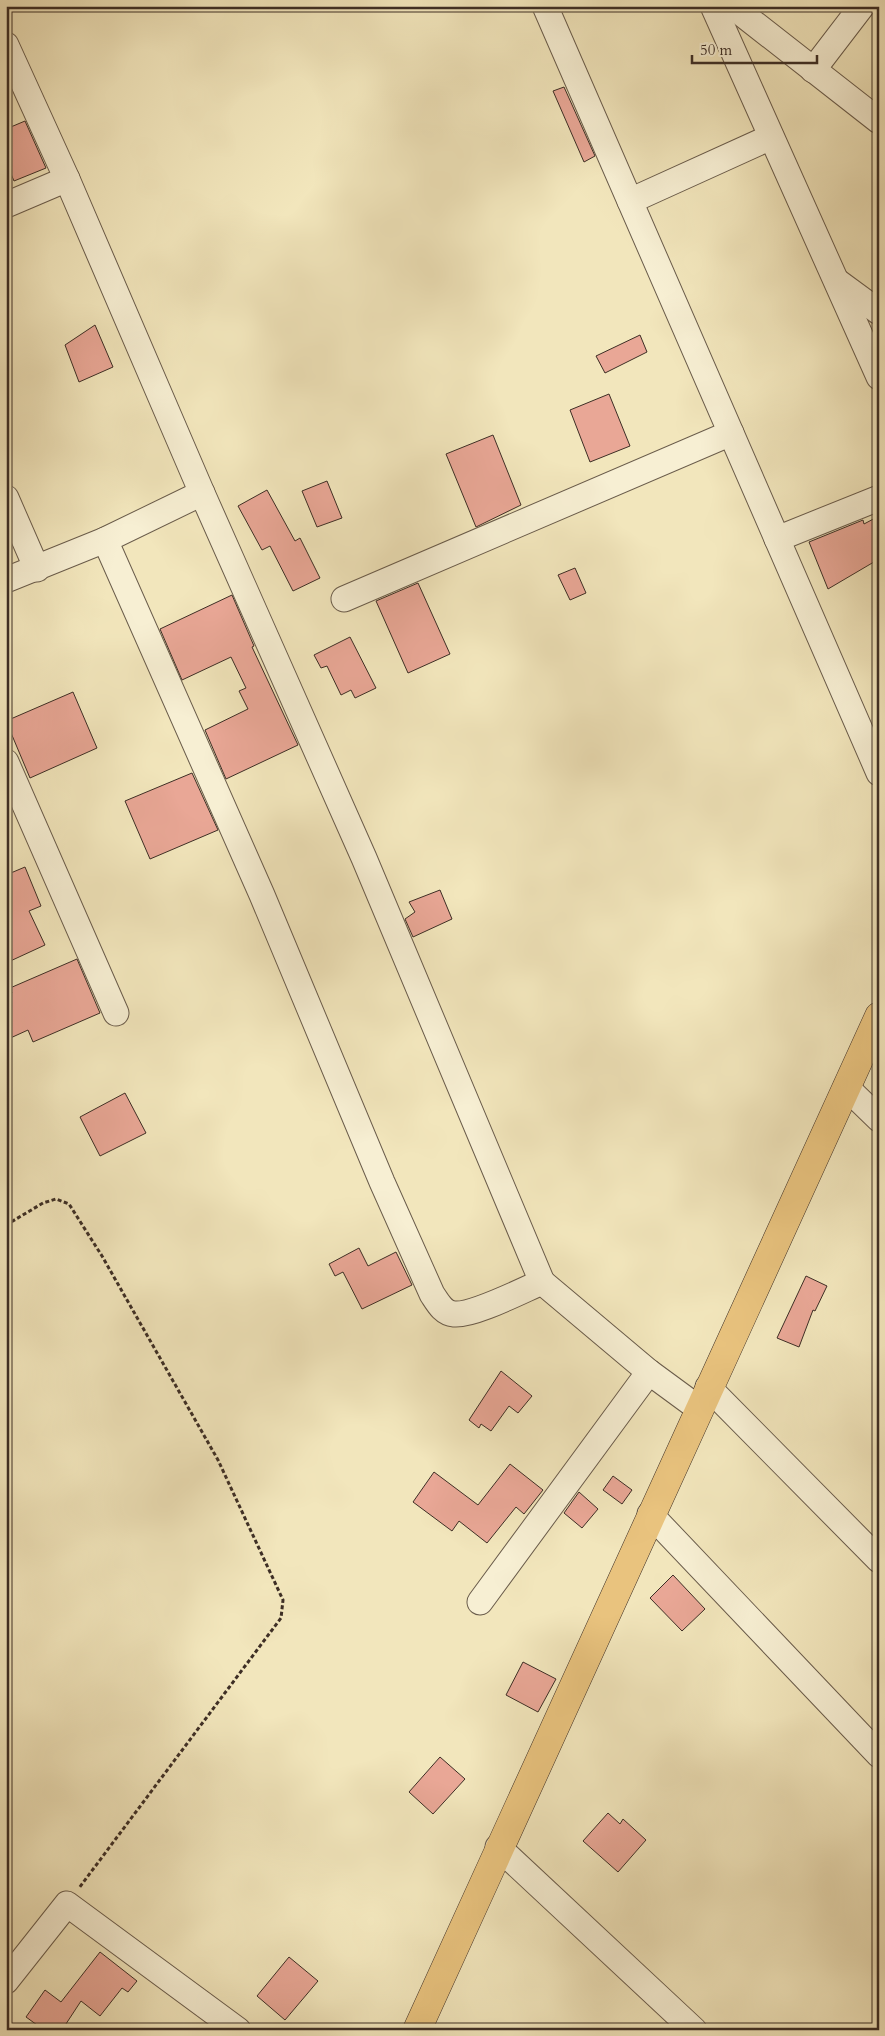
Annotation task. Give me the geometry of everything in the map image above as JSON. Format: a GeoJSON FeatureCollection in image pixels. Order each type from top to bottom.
{"type":"FeatureCollection","features":[{"type":"Feature","properties":{"kind":"main road"},"geometry":{"type":"LineString","coordinates":[[416,2030],[879,1016]]}},
{"type":"Feature","properties":{"kind":"street"},"geometry":{"type":"LineString","coordinates":[[545,6],[879,773]]}},
{"type":"Feature","properties":{"kind":"street"},"geometry":{"type":"LineString","coordinates":[[713,6],[879,376]]}},
{"type":"Feature","properties":{"kind":"street"},"geometry":{"type":"LineString","coordinates":[[732,6],[879,121]]}},
{"type":"Feature","properties":{"kind":"street"},"geometry":{"type":"LineString","coordinates":[[813,70],[862,6]]}},
{"type":"Feature","properties":{"kind":"street"},"geometry":{"type":"LineString","coordinates":[[6,45],[67,179],[202,493],[364,858],[542,1282],[649,1372],[703,1398],[879,1560]]}},
{"type":"Feature","properties":{"kind":"street"},"geometry":{"type":"LineString","coordinates":[[630,201],[771,137]]}},
{"type":"Feature","properties":{"kind":"street"},"geometry":{"type":"LineString","coordinates":[[6,204],[67,179]]}},
{"type":"Feature","properties":{"kind":"street"},"geometry":{"type":"LineString","coordinates":[[836,281],[879,312]]}},
{"type":"Feature","properties":{"kind":"street"},"geometry":{"type":"LineString","coordinates":[[344,599],[731,433]]}},
{"type":"Feature","properties":{"kind":"street"},"geometry":{"type":"LineString","coordinates":[[6,580],[106,540],[202,493]]}},
{"type":"Feature","properties":{"kind":"street"},"geometry":{"type":"LineString","coordinates":[[6,498],[37,569]]}},
{"type":"Feature","properties":{"kind":"street"},"geometry":{"type":"LineString","coordinates":[[777,540],[879,498]]}},
{"type":"Feature","properties":{"kind":"street"},"geometry":{"type":"LineString","coordinates":[[106,540],[262,895],[382,1182],[432,1294],[441,1308],[455,1314],[485,1307],[542,1282]]}},
{"type":"Feature","properties":{"kind":"street"},"geometry":{"type":"LineString","coordinates":[[6,762],[116,1012]]}},
{"type":"Feature","properties":{"kind":"street"},"geometry":{"type":"LineString","coordinates":[[846,1087],[879,1119]]}},
{"type":"Feature","properties":{"kind":"street"},"geometry":{"type":"LineString","coordinates":[[480,1602],[649,1372]]}},
{"type":"Feature","properties":{"kind":"street"},"geometry":{"type":"LineString","coordinates":[[650,1514],[879,1755]]}},
{"type":"Feature","properties":{"kind":"street"},"geometry":{"type":"LineString","coordinates":[[498,1847],[694,2030]]}},
{"type":"Feature","properties":{"kind":"street"},"geometry":{"type":"LineString","coordinates":[[6,1981],[67,1904],[238,2030]]}},
{"type":"Feature","properties":{"kind":"path"},"geometry":{"type":"LineString","coordinates":[[6,1224],[43,1203],[56,1199],[69,1204],[102,1256],[218,1460],[283,1600],[281,1618],[67,1904]]}},
{"type":"Feature","properties":{"kind":"building"},"geometry":{"type":"Polygon","coordinates":[[[564,87],[595,156],[584,162],[553,91],[564,87]]]}},
{"type":"Feature","properties":{"kind":"building"},"geometry":{"type":"Polygon","coordinates":[[[25,121],[46,168],[14,181],[6,162],[6,129],[25,121]]]}},
{"type":"Feature","properties":{"kind":"building"},"geometry":{"type":"Polygon","coordinates":[[[95,325],[113,367],[79,382],[65,345],[95,325]]]}},
{"type":"Feature","properties":{"kind":"building"},"geometry":{"type":"Polygon","coordinates":[[[640,335],[647,352],[605,373],[596,356],[640,335]]]}},
{"type":"Feature","properties":{"kind":"building"},"geometry":{"type":"Polygon","coordinates":[[[609,394],[630,446],[590,462],[570,410],[609,394]]]}},
{"type":"Feature","properties":{"kind":"building"},"geometry":{"type":"Polygon","coordinates":[[[493,435],[521,505],[476,527],[446,454],[493,435]]]}},
{"type":"Feature","properties":{"kind":"building"},"geometry":{"type":"Polygon","coordinates":[[[327,481],[342,518],[317,527],[302,491],[327,481]]]}},
{"type":"Feature","properties":{"kind":"building"},"geometry":{"type":"Polygon","coordinates":[[[267,490],[295,541],[300,538],[320,578],[293,591],[270,546],[262,550],[238,506],[267,490]]]}},
{"type":"Feature","properties":{"kind":"building"},"geometry":{"type":"Polygon","coordinates":[[[879,516],[879,559],[828,589],[809,542],[863,520],[864,524],[879,516]]]}},
{"type":"Feature","properties":{"kind":"building"},"geometry":{"type":"Polygon","coordinates":[[[575,568],[586,593],[570,600],[558,575],[575,568]]]}},
{"type":"Feature","properties":{"kind":"building"},"geometry":{"type":"Polygon","coordinates":[[[418,583],[450,654],[408,673],[376,601],[418,583]]]}},
{"type":"Feature","properties":{"kind":"building"},"geometry":{"type":"Polygon","coordinates":[[[232,595],[254,646],[252,647],[298,745],[226,779],[205,730],[248,709],[239,691],[246,688],[231,657],[182,680],[160,629],[232,595]]]}},
{"type":"Feature","properties":{"kind":"building"},"geometry":{"type":"Polygon","coordinates":[[[350,637],[376,688],[355,698],[351,690],[341,695],[327,666],[321,668],[314,655],[350,637]]]}},
{"type":"Feature","properties":{"kind":"building"},"geometry":{"type":"Polygon","coordinates":[[[73,692],[97,748],[30,778],[6,721],[73,692]]]}},
{"type":"Feature","properties":{"kind":"building"},"geometry":{"type":"Polygon","coordinates":[[[192,773],[218,830],[150,859],[125,801],[192,773]]]}},
{"type":"Feature","properties":{"kind":"building"},"geometry":{"type":"Polygon","coordinates":[[[25,867],[41,906],[29,911],[45,945],[6,963],[6,875],[25,867]]]}},
{"type":"Feature","properties":{"kind":"building"},"geometry":{"type":"Polygon","coordinates":[[[440,890],[452,919],[413,937],[405,919],[415,912],[409,902],[440,890]]]}},
{"type":"Feature","properties":{"kind":"building"},"geometry":{"type":"Polygon","coordinates":[[[77,959],[100,1013],[33,1042],[28,1030],[6,1040],[6,995],[12,993],[10,988],[77,959]]]}},
{"type":"Feature","properties":{"kind":"building"},"geometry":{"type":"Polygon","coordinates":[[[125,1093],[146,1133],[100,1156],[80,1117],[125,1093]]]}},
{"type":"Feature","properties":{"kind":"building"},"geometry":{"type":"Polygon","coordinates":[[[359,1248],[368,1266],[396,1252],[412,1285],[362,1309],[343,1272],[335,1276],[329,1264],[359,1248]]]}},
{"type":"Feature","properties":{"kind":"building"},"geometry":{"type":"Polygon","coordinates":[[[806,1276],[827,1286],[815,1311],[813,1310],[799,1347],[777,1338],[806,1276]]]}},
{"type":"Feature","properties":{"kind":"building"},"geometry":{"type":"Polygon","coordinates":[[[501,1371],[532,1396],[518,1413],[509,1406],[491,1431],[481,1424],[479,1428],[469,1420],[501,1371]]]}},
{"type":"Feature","properties":{"kind":"building"},"geometry":{"type":"Polygon","coordinates":[[[510,1464],[543,1490],[524,1514],[516,1507],[487,1543],[459,1521],[452,1531],[413,1502],[434,1472],[478,1505],[510,1464]]]}},
{"type":"Feature","properties":{"kind":"building"},"geometry":{"type":"Polygon","coordinates":[[[613,1476],[632,1490],[622,1504],[603,1490],[613,1476]]]}},
{"type":"Feature","properties":{"kind":"building"},"geometry":{"type":"Polygon","coordinates":[[[579,1492],[598,1509],[582,1528],[564,1513],[579,1492]]]}},
{"type":"Feature","properties":{"kind":"building"},"geometry":{"type":"Polygon","coordinates":[[[673,1575],[705,1609],[682,1631],[650,1598],[673,1575]]]}},
{"type":"Feature","properties":{"kind":"building"},"geometry":{"type":"Polygon","coordinates":[[[523,1662],[556,1679],[538,1712],[506,1695],[523,1662]]]}},
{"type":"Feature","properties":{"kind":"building"},"geometry":{"type":"Polygon","coordinates":[[[440,1757],[465,1779],[433,1814],[409,1792],[440,1757]]]}},
{"type":"Feature","properties":{"kind":"building"},"geometry":{"type":"Polygon","coordinates":[[[608,1813],[620,1824],[623,1819],[646,1840],[618,1872],[583,1841],[608,1813]]]}},
{"type":"Feature","properties":{"kind":"building"},"geometry":{"type":"Polygon","coordinates":[[[100,1952],[137,1981],[128,1992],[122,1988],[100,2016],[81,2001],[62,2030],[44,2030],[26,2017],[45,1990],[61,2002],[100,1952]]]}},
{"type":"Feature","properties":{"kind":"building"},"geometry":{"type":"Polygon","coordinates":[[[289,1957],[318,1981],[285,2020],[257,1996],[289,1957]]]}}]}
